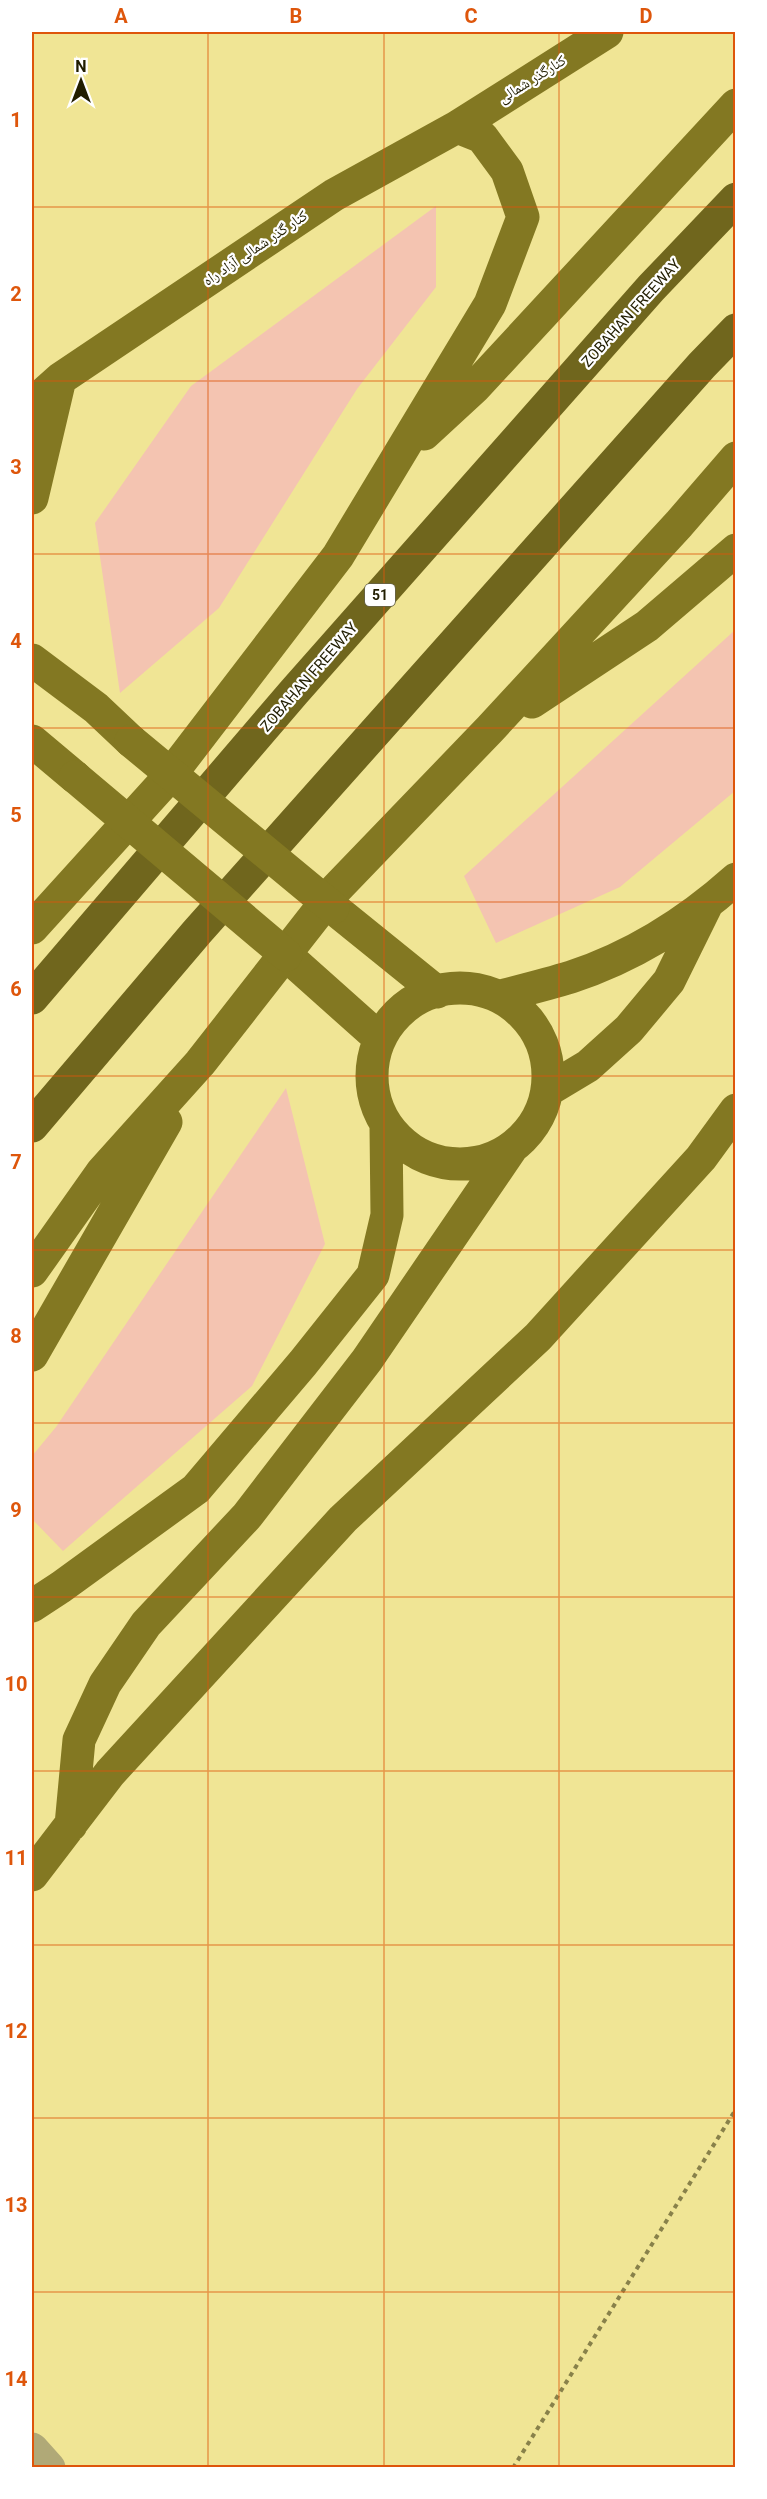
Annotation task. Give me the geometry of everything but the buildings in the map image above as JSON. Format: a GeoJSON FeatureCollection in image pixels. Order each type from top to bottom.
{"type":"FeatureCollection","features":[{"type":"Feature","properties":{"kind":"highway","name":"ZOBAHAN FREEWAY"},"geometry":{"type":"LineString","coordinates":[[32,998],[302,683],[651,288],[735,199]]}},
{"type":"Feature","properties":{"kind":"highway"},"geometry":{"type":"LineString","coordinates":[[32,1126],[196,932],[735,330]]}},
{"type":"Feature","properties":{"kind":"main road","name":"کنارگذر شمالی"},"geometry":{"type":"LineString","coordinates":[[457,127],[607,32]]}},
{"type":"Feature","properties":{"kind":"main road"},"geometry":{"type":"LineString","coordinates":[[394,462],[475,387],[735,105]]}},
{"type":"Feature","properties":{"kind":"main road","name":"کنار گذر شمالی آزاد راه"},"geometry":{"type":"LineString","coordinates":[[32,404],[60,379],[334,195],[457,127]]}},
{"type":"Feature","properties":{"kind":"main road"},"geometry":{"type":"LineString","coordinates":[[32,928],[168,778],[338,556],[490,304],[523,217],[507,171],[482,137],[457,127]]}},
{"type":"Feature","properties":{"kind":"main road"},"geometry":{"type":"LineString","coordinates":[[32,498],[60,379]]}},
{"type":"Feature","properties":{"kind":"main road"},"geometry":{"type":"LineString","coordinates":[[32,1271],[102,1172],[200,1063],[336,889],[490,729],[679,524],[735,458]]}},
{"type":"Feature","properties":{"kind":"main road"},"geometry":{"type":"LineString","coordinates":[[490,729],[647,626],[735,550]]}},
{"type":"Feature","properties":{"kind":"main road"},"geometry":{"type":"LineString","coordinates":[[32,660],[96,708],[131,741],[436,992]]}},
{"type":"Feature","properties":{"kind":"main road"},"geometry":{"type":"LineString","coordinates":[[32,741],[286,955],[379,1038]]}},
{"type":"Feature","properties":{"kind":"main road"},"geometry":{"type":"LineString","coordinates":[[32,1606],[196,1489],[303,1363],[373,1275],[387,1215],[386,1127],[370,1083],[379,1038],[409,1002],[453,987],[501,996],[583,972],[642,946],[706,906],[735,879]]}},
{"type":"Feature","properties":{"kind":"main road"},"geometry":{"type":"LineString","coordinates":[[548,1090],[588,1066],[629,1029],[669,981],[706,906]]}},
{"type":"Feature","properties":{"kind":"main road"},"geometry":{"type":"LineString","coordinates":[[71,1825],[79,1740],[105,1684],[146,1624],[247,1516],[367,1360],[511,1149],[541,1114],[548,1090],[550,1069],[534,1025],[501,996]]}},
{"type":"Feature","properties":{"kind":"main road"},"geometry":{"type":"LineString","coordinates":[[32,1355],[200,1063]]}},
{"type":"Feature","properties":{"kind":"main road"},"geometry":{"type":"LineString","coordinates":[[32,1875],[110,1773],[343,1520],[538,1337],[700,1158],[735,1110]]}},
{"type":"Feature","properties":{"kind":"main road"},"geometry":{"type":"LineString","coordinates":[[386,1127],[422,1156],[468,1164],[511,1149]]}},
{"type":"Feature","properties":{"kind":"main road"},"geometry":{"type":"LineString","coordinates":[[32,1601],[61,1587]]}},
{"type":"Feature","properties":{"kind":"street"},"geometry":{"type":"LineString","coordinates":[[32,2449],[48,2468]]}},
{"type":"Feature","properties":{"kind":"path"},"geometry":{"type":"LineString","coordinates":[[513,2468],[735,2109]]}},
{"type":"Feature","properties":{"kind":"shaded area"},"geometry":{"type":"Polygon","coordinates":[[[436,206],[436,287],[357,389],[219,608],[120,693],[95,523],[191,386],[436,206]]]}},
{"type":"Feature","properties":{"kind":"shaded area"},"geometry":{"type":"Polygon","coordinates":[[[735,630],[735,791],[620,887],[496,943],[464,876],[735,630]]]}},
{"type":"Feature","properties":{"kind":"shaded area"},"geometry":{"type":"Polygon","coordinates":[[[286,1088],[325,1244],[252,1386],[63,1551],[32,1519],[32,1456],[56,1427],[286,1088]]]}}]}
